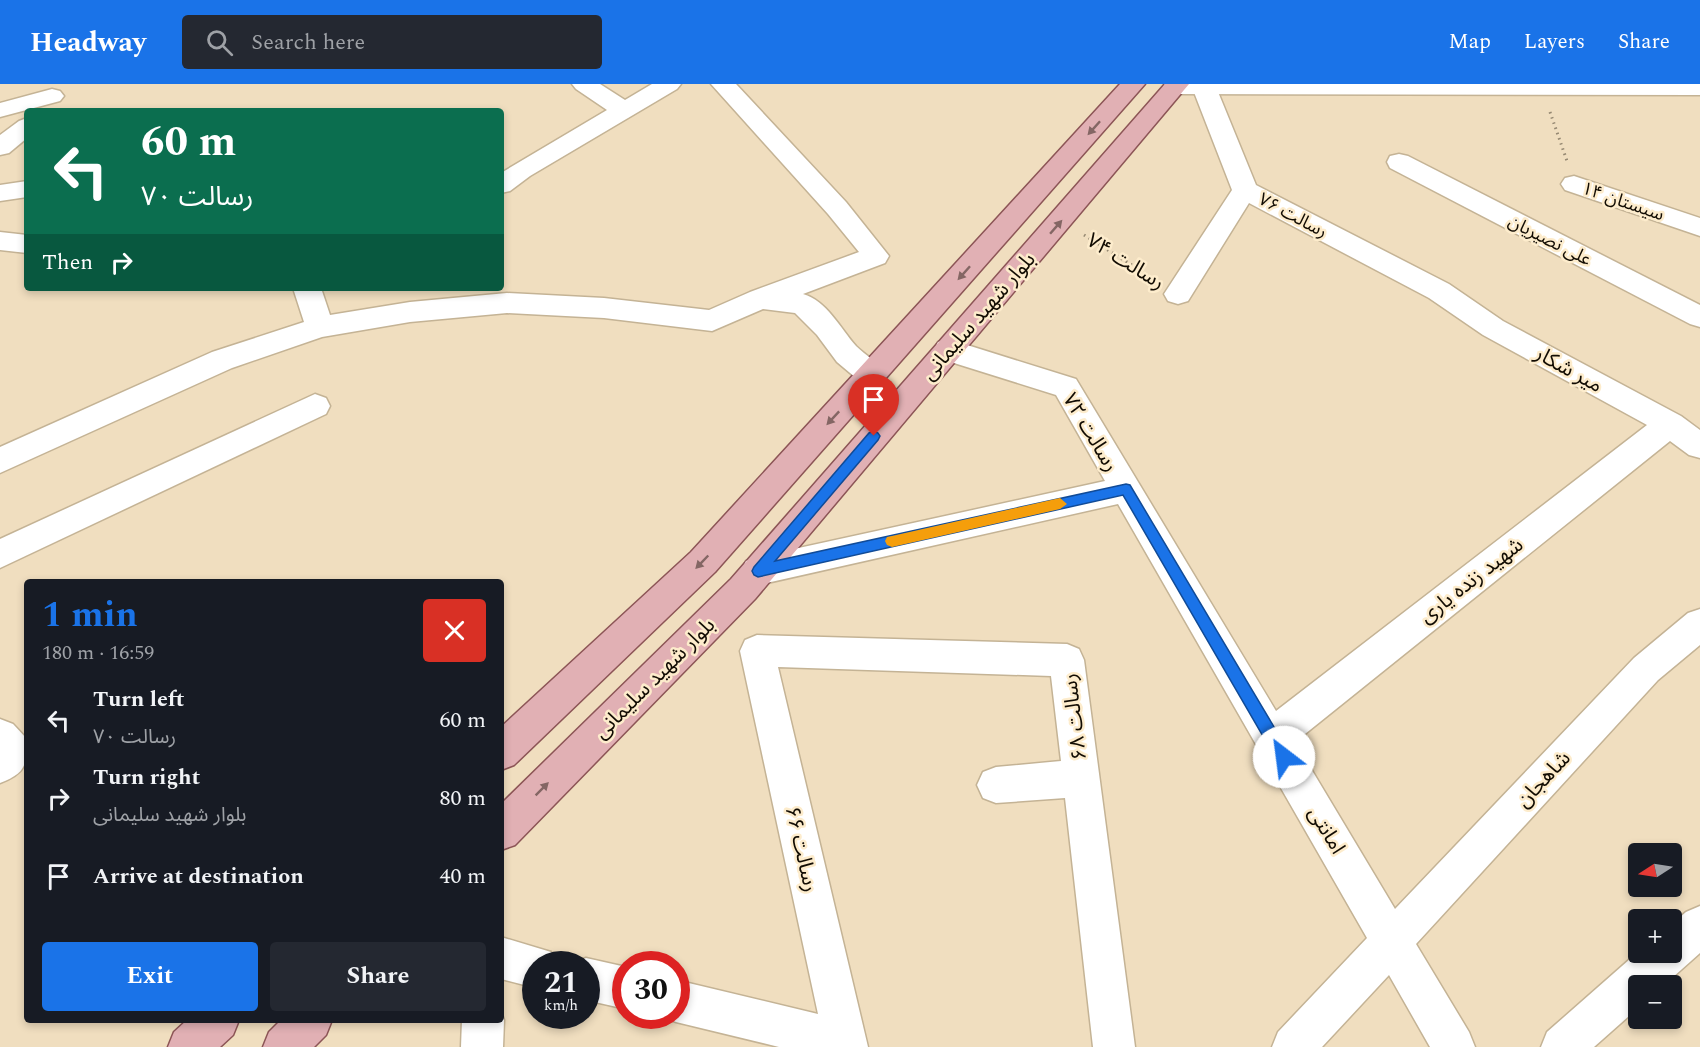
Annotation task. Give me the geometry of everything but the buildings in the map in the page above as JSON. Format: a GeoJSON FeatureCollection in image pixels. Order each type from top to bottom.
{"type":"FeatureCollection","features":[{"type":"Feature","properties":{"kind":"main road","name":"بلوار شهید سلیمانی"},"geometry":{"type":"LineString","coordinates":[[504,749],[703,562],[1133,84]]}},
{"type":"Feature","properties":{"kind":"main road","name":"بلوار شهید سلیمانی"},"geometry":{"type":"LineString","coordinates":[[504,828],[758,571],[1061,220],[1185,86]]}},
{"type":"Feature","properties":{"kind":"main road"},"geometry":{"type":"LineString","coordinates":[[189,1047],[215,1023]]}},
{"type":"Feature","properties":{"kind":"main road"},"geometry":{"type":"LineString","coordinates":[[284,1047],[308,1023]]}},
{"type":"Feature","properties":{"kind":"street"},"geometry":{"type":"LineString","coordinates":[[584,84],[624,110]]}},
{"type":"Feature","properties":{"kind":"street"},"geometry":{"type":"LineString","coordinates":[[504,183],[520,170],[669,84]]}},
{"type":"Feature","properties":{"kind":"street"},"geometry":{"type":"LineString","coordinates":[[0,461],[222,360],[405,300],[604,308],[712,321],[760,299],[876,256],[837,208],[723,84]]}},
{"type":"Feature","properties":{"kind":"street"},"geometry":{"type":"LineString","coordinates":[[1185,86],[1693,87]]}},
{"type":"Feature","properties":{"kind":"street","name":"رسالت ۷۶"},"geometry":{"type":"LineString","coordinates":[[1185,86],[1245,190],[1439,291]]}},
{"type":"Feature","properties":{"kind":"street"},"geometry":{"type":"LineString","coordinates":[[0,110],[51,97]]}},
{"type":"Feature","properties":{"kind":"street"},"geometry":{"type":"LineString","coordinates":[[0,147],[24,128]]}},
{"type":"Feature","properties":{"kind":"street","name":"علی نصیریان"},"geometry":{"type":"LineString","coordinates":[[1399,162],[1700,317]]}},
{"type":"Feature","properties":{"kind":"street","name":"سیستان ۱۴"},"geometry":{"type":"LineString","coordinates":[[1574,184],[1700,227]]}},
{"type":"Feature","properties":{"kind":"street"},"geometry":{"type":"LineString","coordinates":[[0,193],[24,189]]}},
{"type":"Feature","properties":{"kind":"street","name":"رسالت ۷۴"},"geometry":{"type":"LineString","coordinates":[[1178,294],[1245,190]]}},
{"type":"Feature","properties":{"kind":"street"},"geometry":{"type":"LineString","coordinates":[[0,241],[24,244]]}},
{"type":"Feature","properties":{"kind":"street"},"geometry":{"type":"LineString","coordinates":[[308,291],[320,327]]}},
{"type":"Feature","properties":{"kind":"street","name":"میر شکار"},"geometry":{"type":"LineString","coordinates":[[1439,291],[1493,327],[1670,424],[1700,446]]}},
{"type":"Feature","properties":{"kind":"street"},"geometry":{"type":"LineString","coordinates":[[760,299],[803,303],[848,354],[872,375]]}},
{"type":"Feature","properties":{"kind":"street","name":"رسالت ۷۲"},"geometry":{"type":"LineString","coordinates":[[948,350],[1066,387],[1126,489]]}},
{"type":"Feature","properties":{"kind":"street"},"geometry":{"type":"LineString","coordinates":[[0,554],[315,406]]}},
{"type":"Feature","properties":{"kind":"street","name":"شهید زنده یاری"},"geometry":{"type":"LineString","coordinates":[[1272,737],[1670,424]]}},
{"type":"Feature","properties":{"kind":"street"},"geometry":{"type":"LineString","coordinates":[[758,571],[1126,489]]}},
{"type":"Feature","properties":{"kind":"street","name":"امانتی"},"geometry":{"type":"LineString","coordinates":[[1126,489],[1454,1047]]}},
{"type":"Feature","properties":{"kind":"street","name":"شاهجان"},"geometry":{"type":"LineString","coordinates":[[1392,941],[1646,669],[1700,624]]}},
{"type":"Feature","properties":{"kind":"street","name":"رسالت ۶۸"},"geometry":{"type":"LineString","coordinates":[[756,651],[1067,660],[1114,1047]]}},
{"type":"Feature","properties":{"kind":"street","name":"رسالت ۶۶"},"geometry":{"type":"LineString","coordinates":[[756,651],[846,1044]]}},
{"type":"Feature","properties":{"kind":"street"},"geometry":{"type":"LineString","coordinates":[[0,736],[13,749],[10,757],[0,765]]}},
{"type":"Feature","properties":{"kind":"street"},"geometry":{"type":"LineString","coordinates":[[996,785],[1081,778]]}},
{"type":"Feature","properties":{"kind":"street"},"geometry":{"type":"LineString","coordinates":[[1682,942],[1700,926]]}},
{"type":"Feature","properties":{"kind":"street"},"geometry":{"type":"LineString","coordinates":[[1293,1047],[1392,941]]}},
{"type":"Feature","properties":{"kind":"street"},"geometry":{"type":"LineString","coordinates":[[504,959],[522,963]]}},
{"type":"Feature","properties":{"kind":"street"},"geometry":{"type":"LineString","coordinates":[[1562,1047],[1658,963]]}},
{"type":"Feature","properties":{"kind":"street"},"geometry":{"type":"LineString","coordinates":[[690,1005],[846,1044]]}},
{"type":"Feature","properties":{"kind":"street"},"geometry":{"type":"LineString","coordinates":[[482,1047],[483,1023]]}},
{"type":"Feature","properties":{"kind":"path","name":"سیستان ۱۴"},"geometry":{"type":"LineString","coordinates":[[1543,88],[1574,184]]}},
{"type":"Feature","properties":{"kind":"path","name":"رسالت ۷۴"},"geometry":{"type":"LineString","coordinates":[[1061,220],[1178,294]]}},
{"type":"Feature","properties":{"kind":"slow traffic"},"geometry":{"type":"LineString","coordinates":[[892,541],[1060,504]]}},
{"type":"Feature","properties":{"kind":"route"},"geometry":{"type":"LineString","coordinates":[[874,436],[758,571],[1126,489],[1284,757]]}}]}
